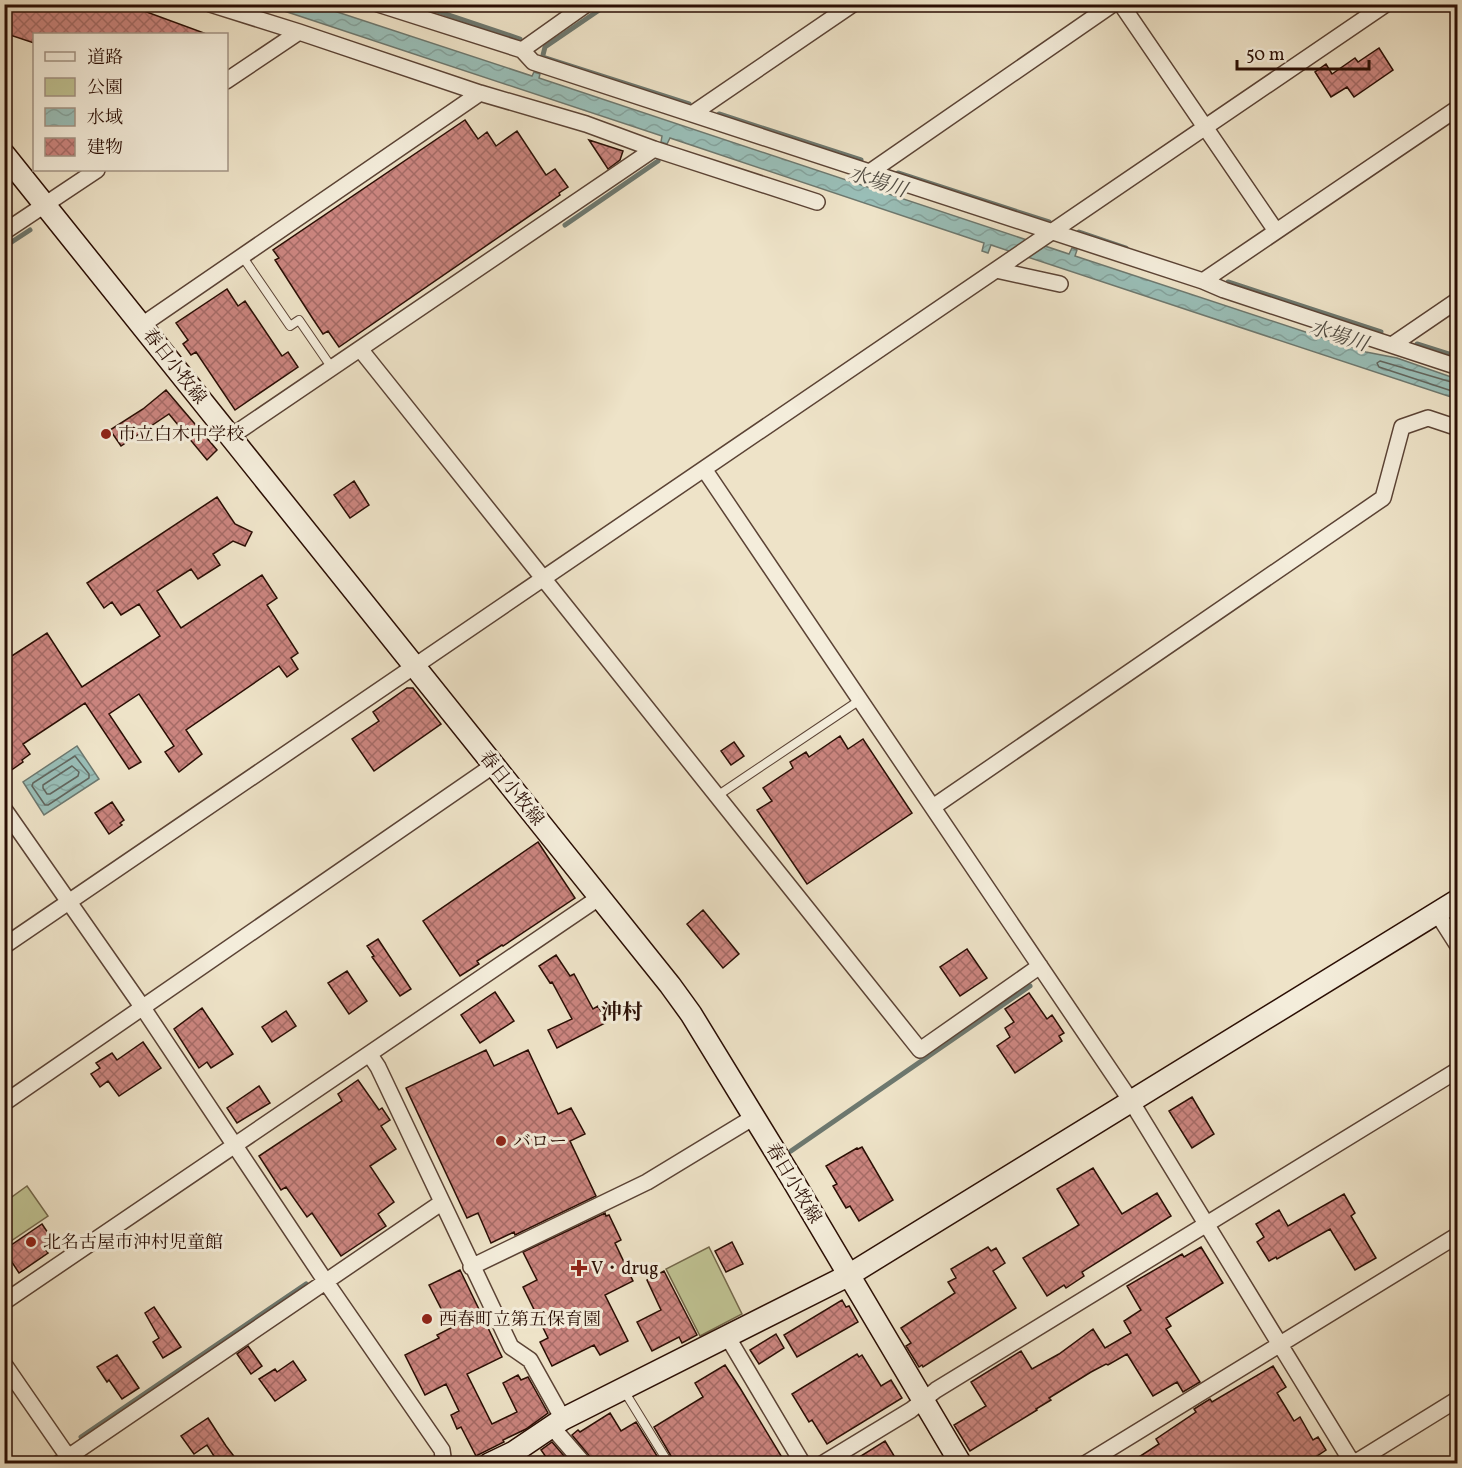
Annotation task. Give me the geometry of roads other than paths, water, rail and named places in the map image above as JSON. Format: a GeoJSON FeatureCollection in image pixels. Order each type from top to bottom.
{"type":"FeatureCollection","features":[{"type":"Feature","properties":{"kind":"main road","name":"春日小牧線"},"geometry":{"type":"LineString","coordinates":[[4,154],[686,1007],[961,1464]]}},
{"type":"Feature","properties":{"kind":"main road"},"geometry":{"type":"LineString","coordinates":[[489,1464],[514,1452],[557,1423],[849,1275],[1458,900]]}},
{"type":"Feature","properties":{"kind":"street"},"geometry":{"type":"LineString","coordinates":[[210,4],[480,93],[586,124],[654,149],[817,202]]}},
{"type":"Feature","properties":{"kind":"street"},"geometry":{"type":"LineString","coordinates":[[378,4],[522,50],[533,63],[870,172],[1050,235],[1203,281],[1224,290],[1458,367]]}},
{"type":"Feature","properties":{"kind":"street"},"geometry":{"type":"LineString","coordinates":[[693,114],[853,4]]}},
{"type":"Feature","properties":{"kind":"street"},"geometry":{"type":"LineString","coordinates":[[870,172],[1113,4]]}},
{"type":"Feature","properties":{"kind":"street"},"geometry":{"type":"LineString","coordinates":[[1121,4],[1276,231]]}},
{"type":"Feature","properties":{"kind":"street"},"geometry":{"type":"LineString","coordinates":[[4,946],[1206,129],[1386,4]]}},
{"type":"Feature","properties":{"kind":"street"},"geometry":{"type":"LineString","coordinates":[[522,50],[581,6]]}},
{"type":"Feature","properties":{"kind":"street"},"geometry":{"type":"LineString","coordinates":[[228,80],[299,32]]}},
{"type":"Feature","properties":{"kind":"street"},"geometry":{"type":"LineString","coordinates":[[142,325],[480,93]]}},
{"type":"Feature","properties":{"kind":"street"},"geometry":{"type":"LineString","coordinates":[[1203,281],[1458,108]]}},
{"type":"Feature","properties":{"kind":"street"},"geometry":{"type":"LineString","coordinates":[[230,437],[654,149]]}},
{"type":"Feature","properties":{"kind":"street"},"geometry":{"type":"LineString","coordinates":[[4,232],[96,171]]}},
{"type":"Feature","properties":{"kind":"street"},"geometry":{"type":"LineString","coordinates":[[999,268],[1060,284]]}},
{"type":"Feature","properties":{"kind":"street"},"geometry":{"type":"LineString","coordinates":[[1392,345],[1458,300]]}},
{"type":"Feature","properties":{"kind":"street"},"geometry":{"type":"LineString","coordinates":[[360,349],[920,1050],[1040,966]]}},
{"type":"Feature","properties":{"kind":"street"},"geometry":{"type":"LineString","coordinates":[[933,807],[1383,498],[1402,428],[1428,418],[1458,428]]}},
{"type":"Feature","properties":{"kind":"street"},"geometry":{"type":"LineString","coordinates":[[704,469],[1131,1101],[1353,1463],[1458,1399]]}},
{"type":"Feature","properties":{"kind":"street"},"geometry":{"type":"LineString","coordinates":[[4,1103],[494,765]]}},
{"type":"Feature","properties":{"kind":"street"},"geometry":{"type":"LineString","coordinates":[[4,809],[143,1008],[234,1146],[442,1450],[444,1464]]}},
{"type":"Feature","properties":{"kind":"street"},"geometry":{"type":"LineString","coordinates":[[4,1302],[600,897]]}},
{"type":"Feature","properties":{"kind":"street"},"geometry":{"type":"LineString","coordinates":[[1437,913],[1458,946]]}},
{"type":"Feature","properties":{"kind":"street"},"geometry":{"type":"LineString","coordinates":[[370,1055],[378,1067],[471,1267],[511,1347],[530,1360],[557,1423],[584,1464]]}},
{"type":"Feature","properties":{"kind":"street"},"geometry":{"type":"LineString","coordinates":[[822,1464],[923,1401],[936,1390],[1458,1070]]}},
{"type":"Feature","properties":{"kind":"street"},"geometry":{"type":"LineString","coordinates":[[471,1267],[647,1182],[754,1117]]}},
{"type":"Feature","properties":{"kind":"street"},"geometry":{"type":"LineString","coordinates":[[4,1364],[66,1461],[441,1203]]}},
{"type":"Feature","properties":{"kind":"street"},"geometry":{"type":"LineString","coordinates":[[1085,1464],[1458,1235]]}},
{"type":"Feature","properties":{"kind":"street"},"geometry":{"type":"LineString","coordinates":[[727,1336],[803,1464]]}},
{"type":"Feature","properties":{"kind":"lane"},"geometry":{"type":"LineString","coordinates":[[242,256],[290,326],[299,320],[332,368]]}},
{"type":"Feature","properties":{"kind":"lane"},"geometry":{"type":"LineString","coordinates":[[717,796],[860,700]]}},
{"type":"Feature","properties":{"kind":"lane"},"geometry":{"type":"LineString","coordinates":[[622,1389],[666,1459]]}},
{"type":"Feature","properties":{"kind":"water"},"geometry":{"type":"Polygon","coordinates":[[[266,5],[316,5],[532,76],[534,72],[540,74],[539,78],[1069,254],[1072,248],[1077,250],[1075,256],[1366,352],[1397,358],[1457,379],[1457,399],[991,245],[988,253],[982,251],[984,243],[670,138],[667,144],[661,142],[662,136],[266,5]]]}},
{"type":"Feature","properties":{"kind":"water"},"geometry":{"type":"Polygon","coordinates":[[[77,746],[99,779],[44,815],[23,782],[77,746]]]}},
{"type":"Feature","properties":{"kind":"waterway"},"geometry":{"type":"LineString","coordinates":[[416,4],[520,39]]}},
{"type":"Feature","properties":{"kind":"waterway"},"geometry":{"type":"LineString","coordinates":[[543,55],[545,47],[608,4]]}},
{"type":"Feature","properties":{"kind":"waterway"},"geometry":{"type":"LineString","coordinates":[[542,57],[689,104]]}},
{"type":"Feature","properties":{"kind":"waterway","name":"水場川"},"geometry":{"type":"LineString","coordinates":[[719,114],[861,160]]}},
{"type":"Feature","properties":{"kind":"waterway"},"geometry":{"type":"LineString","coordinates":[[565,225],[658,161]]}},
{"type":"Feature","properties":{"kind":"waterway","name":"水場川"},"geometry":{"type":"LineString","coordinates":[[898,173],[1049,222]]}},
{"type":"Feature","properties":{"kind":"waterway"},"geometry":{"type":"LineString","coordinates":[[4,247],[30,230]]}},
{"type":"Feature","properties":{"kind":"waterway"},"geometry":{"type":"LineString","coordinates":[[1079,232],[1126,248]]}},
{"type":"Feature","properties":{"kind":"waterway","name":"水場川"},"geometry":{"type":"LineString","coordinates":[[1228,282],[1381,332]]}},
{"type":"Feature","properties":{"kind":"waterway"},"geometry":{"type":"LineString","coordinates":[[1417,344],[1458,357]]}},
{"type":"Feature","properties":{"kind":"waterway"},"geometry":{"type":"LineString","coordinates":[[791,1151],[1030,986]]}},
{"type":"Feature","properties":{"kind":"waterway"},"geometry":{"type":"LineString","coordinates":[[81,1437],[306,1284]]}},
{"type":"Feature","properties":{"kind":"waterway"},"geometry":{"type":"LineString","coordinates":[[40,1464],[47,1459]]}},
{"type":"Feature","properties":{"kind":"place","name":"市立白木中学校"},"geometry":{"type":"Point","coordinates":[106,434]}},
{"type":"Feature","properties":{"kind":"place","name":"バロー"},"geometry":{"type":"Point","coordinates":[501,1141]}},
{"type":"Feature","properties":{"kind":"place","name":"北名古屋市沖村児童館"},"geometry":{"type":"Point","coordinates":[31,1242]}},
{"type":"Feature","properties":{"kind":"place","name":"V・drug"},"geometry":{"type":"Point","coordinates":[579,1268]}},
{"type":"Feature","properties":{"kind":"place","name":"西春町立第五保育園"},"geometry":{"type":"Point","coordinates":[427,1319]}},
{"type":"Feature","properties":{"kind":"district","name":"沖村"},"geometry":{"type":"Point","coordinates":[622,1012]}}]}
